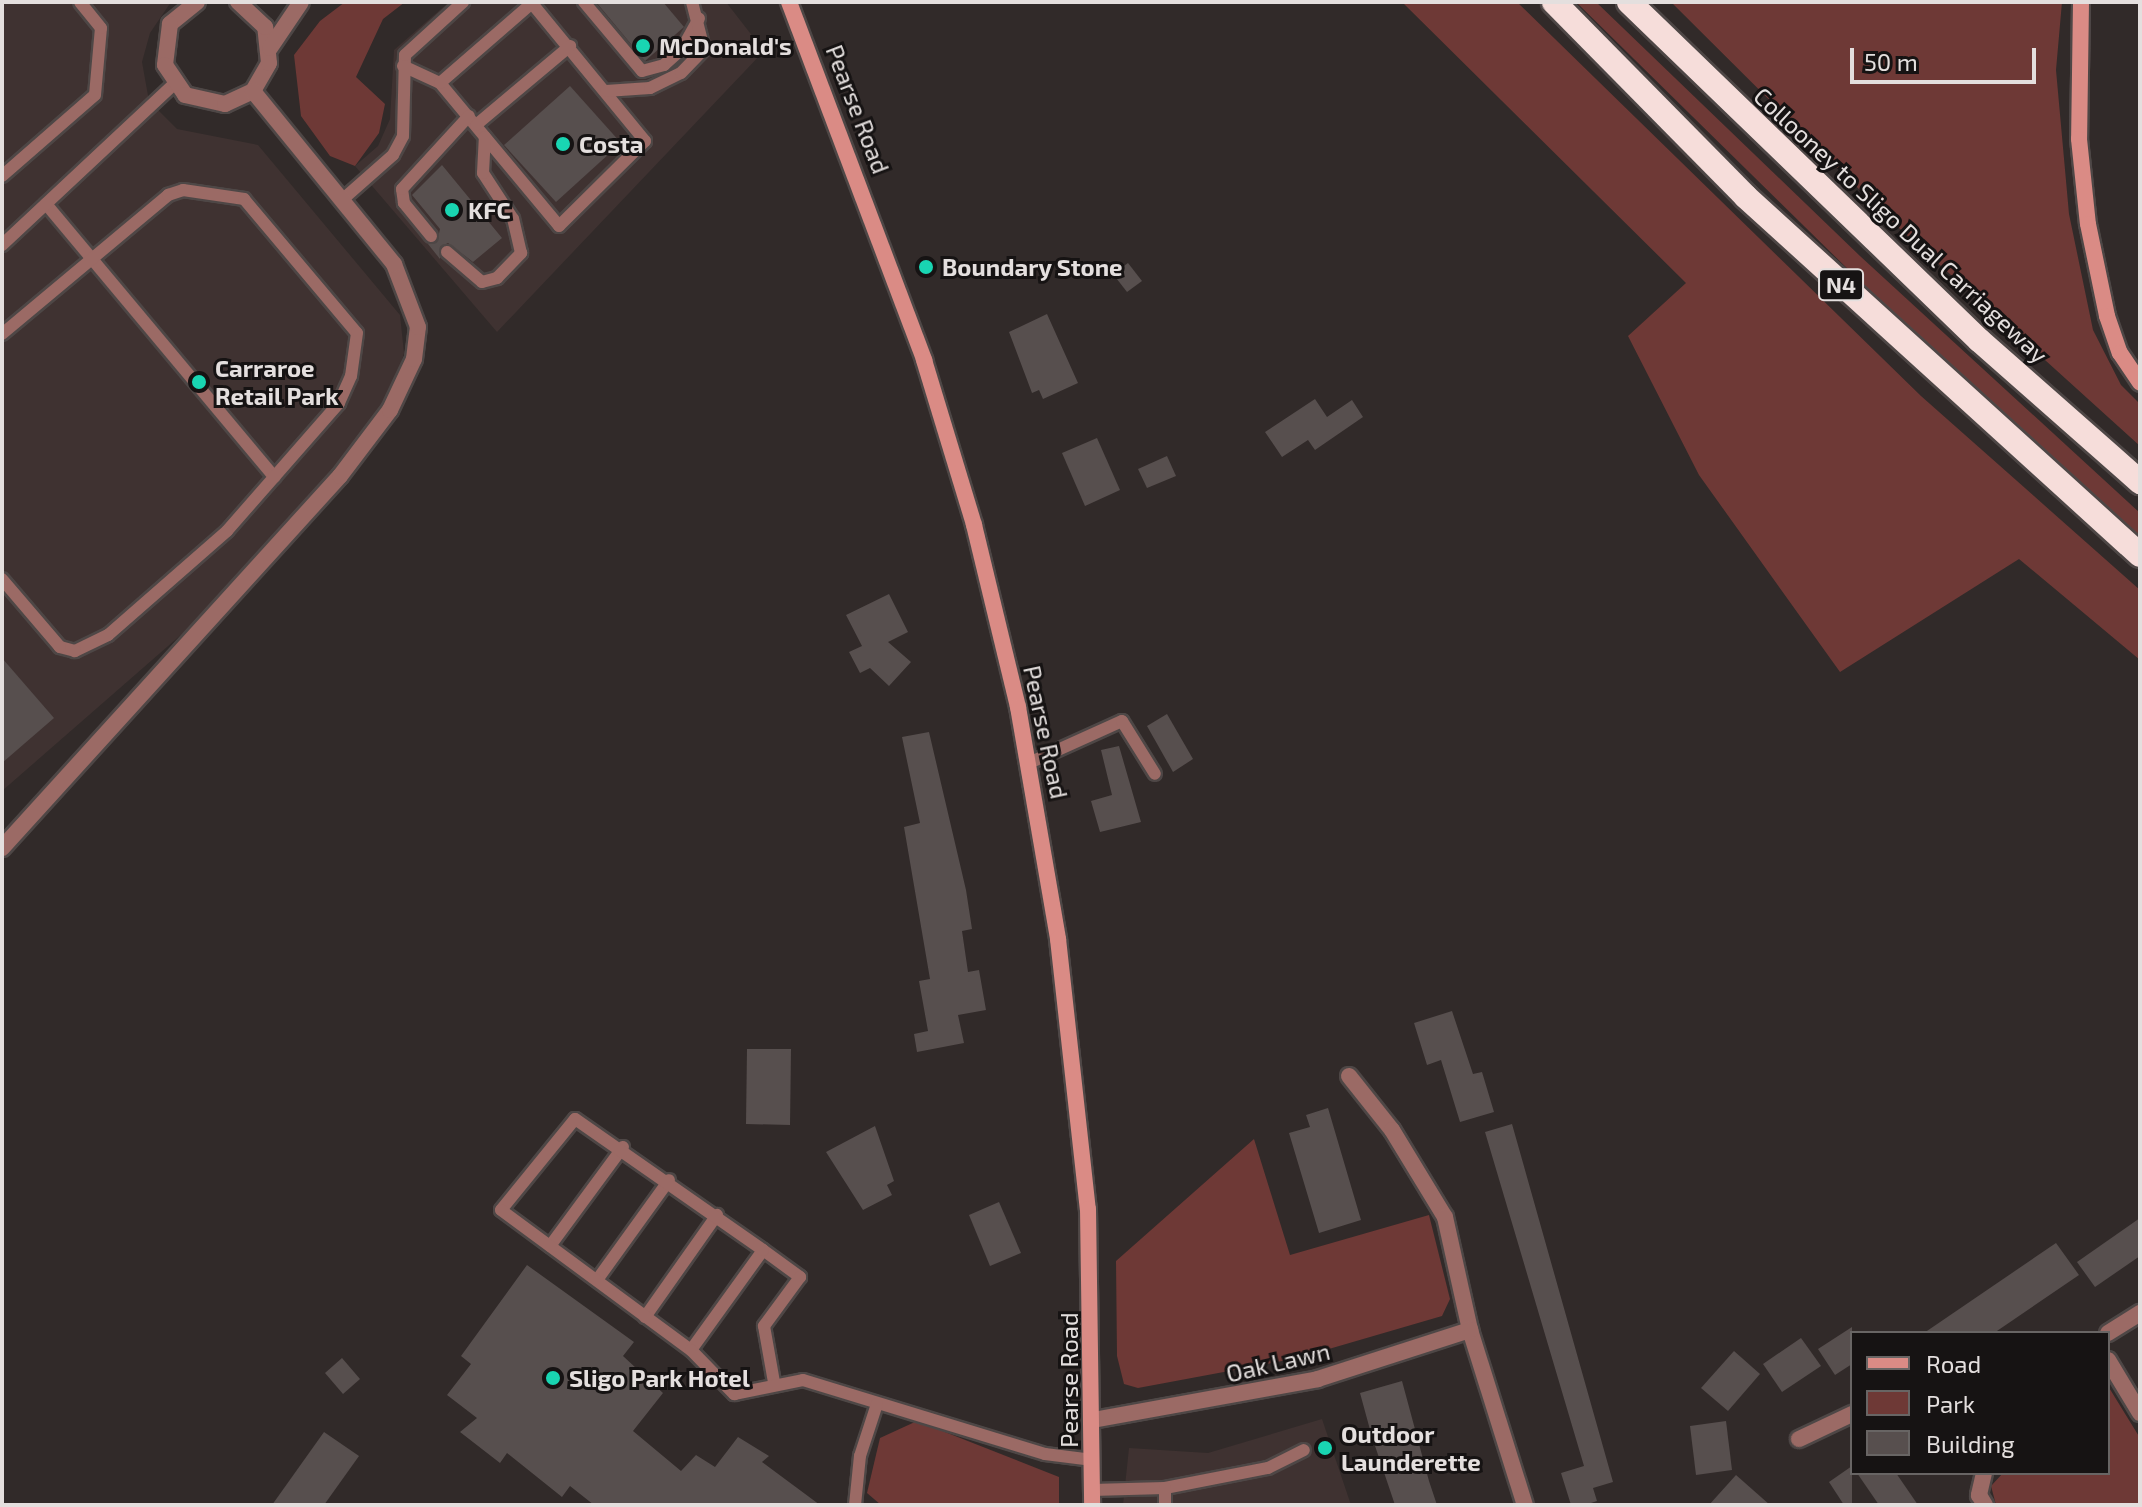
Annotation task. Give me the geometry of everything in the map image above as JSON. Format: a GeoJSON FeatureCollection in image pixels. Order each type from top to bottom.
{"type":"FeatureCollection","features":[{"type":"Feature","properties":{"kind":"highway","name":"N4"},"geometry":{"type":"LineString","coordinates":[[1554,2],[1756,207],[2140,555]]}},
{"type":"Feature","properties":{"kind":"highway","name":"Collooney to Sligo Dual Carriageway"},"geometry":{"type":"LineString","coordinates":[[1629,2],[1967,329],[2140,482]]}},
{"type":"Feature","properties":{"kind":"main road","name":"Pearse Road"},"geometry":{"type":"LineString","coordinates":[[789,2],[924,360],[974,525],[1029,763],[1058,939],[1088,1209],[1092,1498]]}},
{"type":"Feature","properties":{"kind":"main road"},"geometry":{"type":"LineString","coordinates":[[2081,2],[2079,139],[2088,224],[2107,316],[2120,353],[2140,383]]}},
{"type":"Feature","properties":{"kind":"street"},"geometry":{"type":"LineString","coordinates":[[238,2],[265,27],[270,48]]}},
{"type":"Feature","properties":{"kind":"street"},"geometry":{"type":"LineString","coordinates":[[186,4],[170,24],[163,49],[174,84],[201,102],[225,104],[253,91],[270,48],[301,2]]}},
{"type":"Feature","properties":{"kind":"street"},"geometry":{"type":"LineString","coordinates":[[2,848],[340,476],[405,383],[418,327],[410,296],[394,264],[253,91]]}},
{"type":"Feature","properties":{"kind":"street"},"geometry":{"type":"LineString","coordinates":[[1349,1076],[1392,1130],[1445,1217],[1470,1330],[1525,1505]]}},
{"type":"Feature","properties":{"kind":"street"},"geometry":{"type":"LineString","coordinates":[[2110,1332],[2140,1313]]}},
{"type":"Feature","properties":{"kind":"street","name":"Oak Lawn"},"geometry":{"type":"LineString","coordinates":[[1093,1420],[1318,1379],[1470,1330]]}},
{"type":"Feature","properties":{"kind":"street"},"geometry":{"type":"LineString","coordinates":[[2110,1363],[2140,1413]]}},
{"type":"Feature","properties":{"kind":"street"},"geometry":{"type":"LineString","coordinates":[[1799,1439],[1850,1415]]}},
{"type":"Feature","properties":{"kind":"street"},"geometry":{"type":"LineString","coordinates":[[1984,1475],[1979,1495],[1985,1505]]}},
{"type":"Feature","properties":{"kind":"lane"},"geometry":{"type":"LineString","coordinates":[[2,176],[95,95],[101,28],[80,2]]}},
{"type":"Feature","properties":{"kind":"lane"},"geometry":{"type":"LineString","coordinates":[[342,200],[393,155],[403,136],[403,66],[417,42],[463,2]]}},
{"type":"Feature","properties":{"kind":"lane"},"geometry":{"type":"LineString","coordinates":[[584,2],[642,71],[664,65],[682,49],[699,18]]}},
{"type":"Feature","properties":{"kind":"lane"},"geometry":{"type":"LineString","coordinates":[[606,91],[650,88],[681,73],[704,49],[699,18],[692,2]]}},
{"type":"Feature","properties":{"kind":"lane"},"geometry":{"type":"LineString","coordinates":[[403,66],[440,83],[559,226],[645,141],[570,46],[531,3],[440,83]]}},
{"type":"Feature","properties":{"kind":"lane"},"geometry":{"type":"LineString","coordinates":[[431,236],[404,203],[402,189],[472,121],[570,46]]}},
{"type":"Feature","properties":{"kind":"lane"},"geometry":{"type":"LineString","coordinates":[[2,245],[174,84]]}},
{"type":"Feature","properties":{"kind":"lane"},"geometry":{"type":"LineString","coordinates":[[447,252],[482,282],[497,278],[521,253],[513,219],[483,173],[485,137]]}},
{"type":"Feature","properties":{"kind":"lane"},"geometry":{"type":"LineString","coordinates":[[2,334],[168,195],[220,191],[257,210],[357,333],[351,376],[339,403],[205,554],[108,635],[75,651],[60,647],[2,579]]}},
{"type":"Feature","properties":{"kind":"lane"},"geometry":{"type":"LineString","coordinates":[[46,204],[274,477]]}},
{"type":"Feature","properties":{"kind":"lane"},"geometry":{"type":"LineString","coordinates":[[1029,763],[1122,721],[1155,774]]}},
{"type":"Feature","properties":{"kind":"lane"},"geometry":{"type":"LineString","coordinates":[[774,1382],[764,1326],[800,1277],[623,1147],[575,1119],[501,1210],[691,1350],[734,1394],[774,1382],[803,1380],[1045,1454],[1093,1460]]}},
{"type":"Feature","properties":{"kind":"lane"},"geometry":{"type":"LineString","coordinates":[[550,1246],[623,1147]]}},
{"type":"Feature","properties":{"kind":"lane"},"geometry":{"type":"LineString","coordinates":[[597,1280],[669,1180]]}},
{"type":"Feature","properties":{"kind":"lane"},"geometry":{"type":"LineString","coordinates":[[645,1317],[717,1215]]}},
{"type":"Feature","properties":{"kind":"lane"},"geometry":{"type":"LineString","coordinates":[[691,1350],[763,1250]]}},
{"type":"Feature","properties":{"kind":"lane"},"geometry":{"type":"LineString","coordinates":[[855,1505],[860,1456],[877,1404]]}},
{"type":"Feature","properties":{"kind":"lane"},"geometry":{"type":"LineString","coordinates":[[1092,1498],[1165,1488],[1268,1468],[1304,1450]]}},
{"type":"Feature","properties":{"kind":"lane"},"geometry":{"type":"LineString","coordinates":[[1165,1488],[1165,1505]]}},
{"type":"Feature","properties":{"kind":"shaded area","name":"Carraroe Retail Park"},"geometry":{"type":"Polygon","coordinates":[[[2,2],[171,2],[150,33],[142,62],[149,101],[177,129],[258,145],[400,315],[404,353],[387,412],[230,592],[2,791],[2,2]]]}},
{"type":"Feature","properties":{"kind":"shaded area"},"geometry":{"type":"Polygon","coordinates":[[[449,2],[726,2],[764,51],[497,332],[355,166],[378,146],[390,119],[394,50],[449,2]]]}},
{"type":"Feature","properties":{"kind":"shaded area"},"geometry":{"type":"Polygon","coordinates":[[[1322,1419],[1351,1505],[1123,1505],[1129,1448],[1208,1453],[1322,1419]]]}},
{"type":"Feature","properties":{"kind":"green space"},"geometry":{"type":"Polygon","coordinates":[[[345,2],[405,2],[383,19],[356,77],[385,104],[379,133],[355,166],[330,156],[301,116],[294,55],[320,21],[345,2]]]}},
{"type":"Feature","properties":{"kind":"green space"},"geometry":{"type":"Polygon","coordinates":[[[1402,2],[1517,2],[1921,396],[2140,590],[2140,660],[2019,559],[1840,672],[1699,475],[1628,336],[1686,283],[1402,2]]]}},
{"type":"Feature","properties":{"kind":"green space"},"geometry":{"type":"Polygon","coordinates":[[[1576,2],[1596,2],[1860,256],[2140,513],[2140,536],[1919,339],[1576,2]]]}},
{"type":"Feature","properties":{"kind":"green space"},"geometry":{"type":"Polygon","coordinates":[[[1671,2],[2062,2],[2056,70],[2069,214],[2093,330],[2121,385],[2140,404],[2140,446],[1888,218],[1671,2]]]}},
{"type":"Feature","properties":{"kind":"green space"},"geometry":{"type":"Polygon","coordinates":[[[1254,1139],[1290,1255],[1429,1215],[1450,1299],[1442,1316],[1298,1358],[1138,1388],[1124,1384],[1117,1356],[1116,1261],[1254,1139]]]}},
{"type":"Feature","properties":{"kind":"green space"},"geometry":{"type":"Polygon","coordinates":[[[2110,1389],[2140,1438],[2140,1505],[1996,1505],[1991,1486],[2001,1475],[2110,1475],[2110,1389]]]}},
{"type":"Feature","properties":{"kind":"green space"},"geometry":{"type":"Polygon","coordinates":[[[917,1421],[1059,1477],[1059,1505],[881,1505],[867,1493],[880,1438],[917,1421]]]}},
{"type":"Feature","properties":{"kind":"building","name":"McDonald's"},"geometry":{"type":"Polygon","coordinates":[[[596,2],[663,2],[684,27],[645,61],[596,2]]]}},
{"type":"Feature","properties":{"kind":"building","name":"Costa"},"geometry":{"type":"Polygon","coordinates":[[[570,86],[621,143],[556,202],[504,145],[570,86]]]}},
{"type":"Feature","properties":{"kind":"building","name":"KFC"},"geometry":{"type":"Polygon","coordinates":[[[442,165],[502,238],[473,262],[448,243],[440,247],[440,259],[428,244],[437,242],[440,229],[412,195],[442,165]]]}},
{"type":"Feature","properties":{"kind":"building"},"geometry":{"type":"Polygon","coordinates":[[[1128,263],[1142,281],[1127,292],[1113,274],[1128,263]]]}},
{"type":"Feature","properties":{"kind":"building"},"geometry":{"type":"Polygon","coordinates":[[[1047,314],[1078,383],[1043,399],[1039,390],[1032,393],[1009,332],[1047,314]]]}},
{"type":"Feature","properties":{"kind":"building"},"geometry":{"type":"Polygon","coordinates":[[[1315,399],[1327,417],[1352,400],[1363,417],[1315,450],[1308,440],[1282,457],[1265,432],[1315,399]]]}},
{"type":"Feature","properties":{"kind":"building"},"geometry":{"type":"Polygon","coordinates":[[[1097,438],[1120,490],[1085,506],[1062,453],[1097,438]]]}},
{"type":"Feature","properties":{"kind":"building"},"geometry":{"type":"Polygon","coordinates":[[[1167,456],[1176,476],[1147,488],[1138,469],[1167,456]]]}},
{"type":"Feature","properties":{"kind":"building"},"geometry":{"type":"Polygon","coordinates":[[[889,594],[908,632],[888,642],[911,662],[889,686],[870,668],[860,673],[849,652],[862,646],[846,615],[889,594]]]}},
{"type":"Feature","properties":{"kind":"building"},"geometry":{"type":"Polygon","coordinates":[[[2,658],[54,718],[2,763],[2,658]]]}},
{"type":"Feature","properties":{"kind":"building"},"geometry":{"type":"Polygon","coordinates":[[[1167,714],[1193,759],[1173,772],[1147,726],[1167,714]]]}},
{"type":"Feature","properties":{"kind":"building"},"geometry":{"type":"Polygon","coordinates":[[[929,732],[966,890],[972,929],[962,931],[968,972],[979,970],[986,1010],[958,1015],[964,1043],[917,1052],[914,1034],[928,1031],[919,981],[930,979],[904,827],[920,823],[902,737],[929,732]]]}},
{"type":"Feature","properties":{"kind":"building"},"geometry":{"type":"Polygon","coordinates":[[[1119,746],[1141,822],[1100,832],[1091,801],[1112,795],[1101,750],[1119,746]]]}},
{"type":"Feature","properties":{"kind":"building"},"geometry":{"type":"Polygon","coordinates":[[[1452,1011],[1473,1074],[1482,1072],[1494,1112],[1460,1122],[1441,1060],[1427,1065],[1414,1023],[1452,1011]]]}},
{"type":"Feature","properties":{"kind":"building"},"geometry":{"type":"Polygon","coordinates":[[[747,1049],[791,1049],[790,1125],[746,1124],[747,1049]]]}},
{"type":"Feature","properties":{"kind":"building"},"geometry":{"type":"Polygon","coordinates":[[[1328,1108],[1361,1220],[1319,1233],[1289,1133],[1310,1127],[1306,1115],[1328,1108]]]}},
{"type":"Feature","properties":{"kind":"building"},"geometry":{"type":"Polygon","coordinates":[[[1512,1124],[1613,1482],[1593,1488],[1597,1501],[1585,1505],[1571,1505],[1561,1473],[1584,1466],[1485,1132],[1512,1124]]]}},
{"type":"Feature","properties":{"kind":"building"},"geometry":{"type":"Polygon","coordinates":[[[875,1126],[894,1181],[887,1185],[892,1195],[863,1210],[826,1152],[875,1126]]]}},
{"type":"Feature","properties":{"kind":"building"},"geometry":{"type":"Polygon","coordinates":[[[999,1202],[1021,1253],[990,1266],[969,1215],[999,1202]]]}},
{"type":"Feature","properties":{"kind":"building"},"geometry":{"type":"Polygon","coordinates":[[[2140,1218],[2140,1256],[2095,1287],[2077,1262],[2140,1218]]]}},
{"type":"Feature","properties":{"kind":"building"},"geometry":{"type":"Polygon","coordinates":[[[2056,1243],[2079,1275],[1997,1331],[1927,1331],[2056,1243]]]}},
{"type":"Feature","properties":{"kind":"building","name":"Sligo Park Hotel"},"geometry":{"type":"Polygon","coordinates":[[[527,1265],[634,1342],[623,1356],[663,1393],[633,1431],[681,1471],[696,1455],[715,1467],[738,1437],[769,1456],[762,1462],[820,1505],[594,1505],[570,1486],[562,1497],[507,1453],[500,1463],[460,1432],[477,1418],[447,1395],[471,1364],[461,1356],[527,1265]]]}},
{"type":"Feature","properties":{"kind":"building"},"geometry":{"type":"Polygon","coordinates":[[[1852,1327],[1850,1365],[1835,1375],[1818,1349],[1852,1327]]]}},
{"type":"Feature","properties":{"kind":"building"},"geometry":{"type":"Polygon","coordinates":[[[1801,1338],[1821,1366],[1782,1392],[1763,1364],[1801,1338]]]}},
{"type":"Feature","properties":{"kind":"building"},"geometry":{"type":"Polygon","coordinates":[[[1734,1351],[1760,1374],[1728,1411],[1701,1388],[1734,1351]]]}},
{"type":"Feature","properties":{"kind":"building"},"geometry":{"type":"Polygon","coordinates":[[[342,1358],[360,1379],[343,1394],[325,1373],[342,1358]]]}},
{"type":"Feature","properties":{"kind":"building"},"geometry":{"type":"Polygon","coordinates":[[[1402,1381],[1437,1505],[1395,1505],[1372,1437],[1360,1393],[1402,1381]]]}},
{"type":"Feature","properties":{"kind":"building"},"geometry":{"type":"Polygon","coordinates":[[[1726,1421],[1732,1470],[1696,1475],[1690,1426],[1726,1421]]]}},
{"type":"Feature","properties":{"kind":"building"},"geometry":{"type":"Polygon","coordinates":[[[324,1432],[359,1456],[324,1505],[272,1505],[324,1432]]]}},
{"type":"Feature","properties":{"kind":"building"},"geometry":{"type":"Polygon","coordinates":[[[1850,1467],[1852,1505],[1844,1505],[1829,1482],[1850,1467]]]}},
{"type":"Feature","properties":{"kind":"building"},"geometry":{"type":"Polygon","coordinates":[[[1736,1475],[1770,1505],[1709,1505],[1736,1475]]]}},
{"type":"Feature","properties":{"kind":"building"},"geometry":{"type":"Polygon","coordinates":[[[1858,1475],[1897,1475],[1918,1505],[1879,1505],[1858,1475]]]}},
{"type":"Feature","properties":{"kind":"place","name":"McDonald's"},"geometry":{"type":"Point","coordinates":[643,46]}},
{"type":"Feature","properties":{"kind":"place","name":"Costa"},"geometry":{"type":"Point","coordinates":[563,144]}},
{"type":"Feature","properties":{"kind":"place","name":"KFC"},"geometry":{"type":"Point","coordinates":[452,210]}},
{"type":"Feature","properties":{"kind":"place","name":"Boundary Stone"},"geometry":{"type":"Point","coordinates":[926,267]}},
{"type":"Feature","properties":{"kind":"place","name":"Carraroe Retail Park"},"geometry":{"type":"Point","coordinates":[199,382]}},
{"type":"Feature","properties":{"kind":"place","name":"Sligo Park Hotel"},"geometry":{"type":"Point","coordinates":[553,1378]}},
{"type":"Feature","properties":{"kind":"place","name":"Outdoor Launderette"},"geometry":{"type":"Point","coordinates":[1325,1448]}}]}
